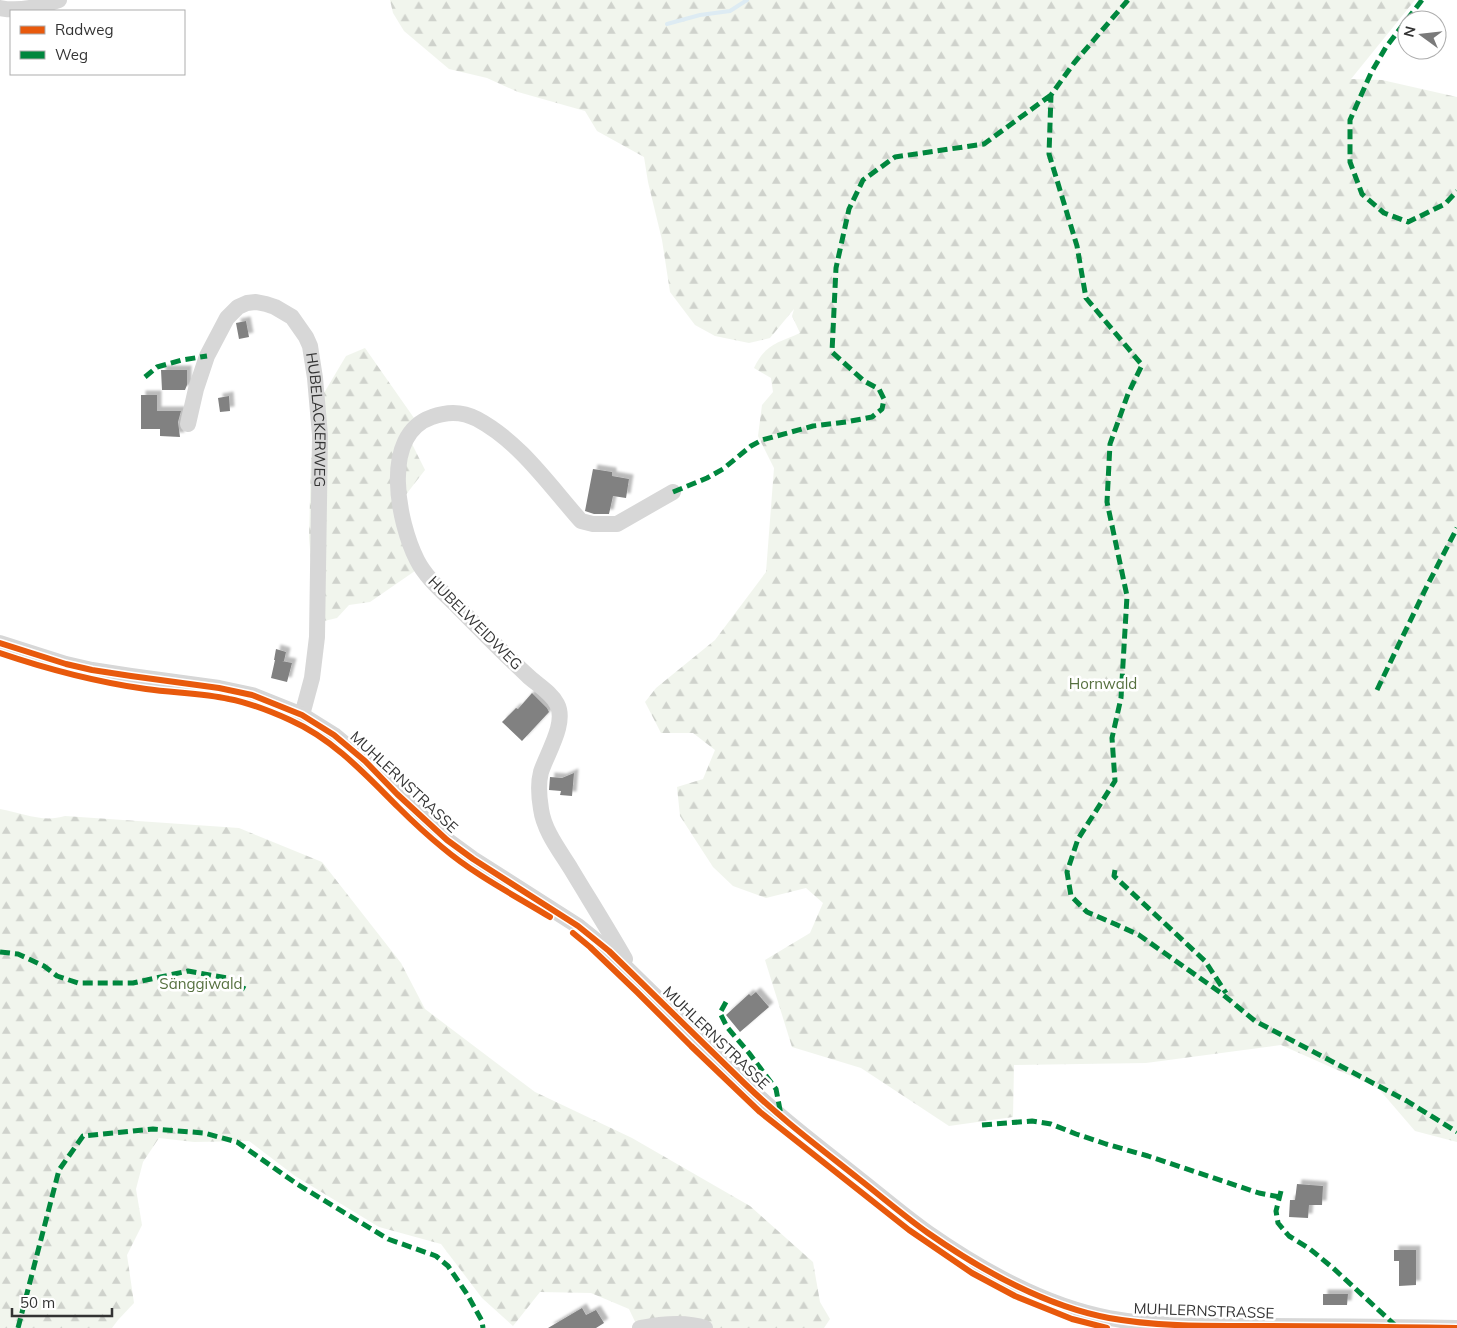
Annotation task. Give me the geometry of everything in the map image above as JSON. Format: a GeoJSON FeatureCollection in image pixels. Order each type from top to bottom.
{"type":"FeatureCollection","features":[{"type":"Feature","properties":{"kind":"street"},"geometry":{"type":"LineString","coordinates":[[0,8],[39,7],[59,0]]}},
{"type":"Feature","properties":{"kind":"street","name":"HUBELACKERWEG"},"geometry":{"type":"LineString","coordinates":[[188,424],[196,388],[207,356],[228,318],[238,307],[256,302],[275,306],[292,317],[310,346],[320,435],[317,637],[312,678],[302,715]]}},
{"type":"Feature","properties":{"kind":"street","name":"HUBELWEIDWEG"},"geometry":{"type":"LineString","coordinates":[[637,978],[558,847],[546,826],[541,810],[539,784],[541,773],[556,735],[560,714],[557,704],[550,695],[498,647],[429,578],[408,540],[400,508],[397,475],[402,449],[413,430],[427,419],[444,413],[458,412],[476,418],[499,433],[524,455],[581,521],[593,524],[617,524],[674,492]]}},
{"type":"Feature","properties":{"kind":"street","name":"MUHLERNSTRASSE"},"geometry":{"type":"LineString","coordinates":[[0,643],[66,664],[92,670],[219,688],[252,695],[302,715],[334,736],[364,761],[447,840],[473,859],[578,926],[609,951],[763,1102],[803,1135],[926,1232],[964,1257],[1012,1284],[1091,1314],[1139,1323],[1220,1327],[1457,1328]]}},
{"type":"Feature","properties":{"kind":"street"},"geometry":{"type":"LineString","coordinates":[[640,1328],[655,1325],[694,1324],[705,1328]]}},
{"type":"Feature","properties":{"kind":"green space","name":"Hornwald"},"geometry":{"type":"Polygon","coordinates":[[[390,0],[1415,0],[1407,10],[1397,10],[1397,22],[1351,79],[1382,80],[1457,97],[1457,1142],[1415,1131],[1378,1088],[1281,1045],[1146,1063],[1014,1065],[1013,1117],[949,1126],[861,1068],[792,1047],[765,960],[810,933],[823,903],[806,888],[766,898],[733,886],[713,867],[680,816],[677,787],[703,779],[715,750],[693,733],[661,733],[645,702],[656,688],[715,640],[766,572],[774,468],[758,436],[762,405],[773,392],[771,378],[754,368],[758,360],[773,345],[800,333],[792,316],[794,309],[770,338],[749,343],[715,336],[695,325],[670,292],[662,240],[644,157],[597,131],[585,111],[518,92],[487,78],[449,69],[404,31],[393,13],[390,0]]]}},
{"type":"Feature","properties":{"kind":"green space"},"geometry":{"type":"Polygon","coordinates":[[[365,348],[414,418],[411,442],[425,470],[401,501],[425,564],[370,602],[349,605],[337,618],[324,621],[313,583],[309,538],[311,459],[326,432],[324,393],[346,356],[365,348]]]}},
{"type":"Feature","properties":{"kind":"green space","name":"Sänggiwald"},"geometry":{"type":"Polygon","coordinates":[[[0,809],[41,818],[65,816],[239,828],[322,862],[401,963],[425,1009],[535,1092],[632,1138],[750,1206],[813,1262],[820,1302],[830,1319],[824,1328],[638,1328],[629,1309],[591,1293],[540,1292],[513,1326],[482,1298],[441,1244],[379,1227],[295,1176],[249,1141],[194,1142],[159,1138],[143,1162],[136,1189],[142,1225],[127,1255],[134,1303],[112,1328],[0,1328],[0,809]]]}},
{"type":"Feature","properties":{"kind":"building"},"geometry":{"type":"Polygon","coordinates":[[[246,321],[249,337],[239,339],[236,323],[246,321]]]}},
{"type":"Feature","properties":{"kind":"building"},"geometry":{"type":"Polygon","coordinates":[[[161,370],[187,370],[185,390],[162,390],[161,370]]]}},
{"type":"Feature","properties":{"kind":"building"},"geometry":{"type":"Polygon","coordinates":[[[141,395],[157,395],[157,411],[181,411],[178,422],[180,437],[160,436],[160,429],[141,429],[141,395]]]}},
{"type":"Feature","properties":{"kind":"building"},"geometry":{"type":"Polygon","coordinates":[[[229,396],[230,411],[220,412],[218,398],[229,396]]]}},
{"type":"Feature","properties":{"kind":"building"},"geometry":{"type":"Polygon","coordinates":[[[593,469],[612,472],[612,476],[629,479],[626,498],[613,496],[609,514],[594,514],[585,511],[593,469]]]}},
{"type":"Feature","properties":{"kind":"building"},"geometry":{"type":"Polygon","coordinates":[[[276,649],[286,652],[284,661],[282,661],[292,663],[287,682],[271,678],[276,649]]]}},
{"type":"Feature","properties":{"kind":"building"},"geometry":{"type":"Polygon","coordinates":[[[532,693],[549,712],[522,741],[502,722],[516,708],[518,709],[532,693]]]}},
{"type":"Feature","properties":{"kind":"building"},"geometry":{"type":"Polygon","coordinates":[[[574,773],[572,796],[560,795],[561,791],[549,790],[550,777],[562,778],[574,773]]]}},
{"type":"Feature","properties":{"kind":"building"},"geometry":{"type":"Polygon","coordinates":[[[756,992],[769,1007],[740,1032],[726,1015],[749,994],[751,996],[756,992]]]}},
{"type":"Feature","properties":{"kind":"building"},"geometry":{"type":"Polygon","coordinates":[[[1297,1184],[1323,1186],[1322,1205],[1309,1205],[1308,1218],[1289,1217],[1290,1200],[1295,1200],[1297,1184]]]}},
{"type":"Feature","properties":{"kind":"building"},"geometry":{"type":"Polygon","coordinates":[[[1394,1250],[1416,1250],[1416,1285],[1399,1286],[1399,1261],[1394,1261],[1394,1250]]]}},
{"type":"Feature","properties":{"kind":"building"},"geometry":{"type":"Polygon","coordinates":[[[1323,1294],[1348,1294],[1347,1305],[1323,1305],[1323,1294]]]}},
{"type":"Feature","properties":{"kind":"building"},"geometry":{"type":"Polygon","coordinates":[[[582,1308],[586,1315],[596,1310],[604,1323],[596,1328],[548,1328],[582,1308]]]}},
{"type":"Feature","properties":{"kind":"waterway"},"geometry":{"type":"LineString","coordinates":[[667,24],[700,15],[730,11],[747,0]]}},
{"type":"Feature","properties":{"kind":"marked path"},"geometry":{"type":"LineString","coordinates":[[1128,0],[1074,63],[1051,95],[1049,154],[1077,246],[1086,298],[1142,365],[1128,394],[1110,444],[1107,502],[1127,596],[1121,698],[1112,738],[1115,781],[1078,839],[1067,872],[1071,896],[1087,912],[1139,935],[1221,993],[1255,1021],[1407,1101],[1457,1132]]}},
{"type":"Feature","properties":{"kind":"marked path"},"geometry":{"type":"LineString","coordinates":[[1422,0],[1386,47],[1371,73],[1350,120],[1350,162],[1362,194],[1384,213],[1408,222],[1445,204],[1457,191]]}},
{"type":"Feature","properties":{"kind":"marked path"},"geometry":{"type":"LineString","coordinates":[[673,492],[723,469],[751,446],[762,440],[813,426],[872,417],[882,409],[884,399],[879,389],[864,381],[832,352],[836,268],[849,209],[863,180],[895,157],[984,144],[1051,95]]}},
{"type":"Feature","properties":{"kind":"marked path"},"geometry":{"type":"LineString","coordinates":[[145,377],[157,367],[207,356]]}},
{"type":"Feature","properties":{"kind":"marked path"},"geometry":{"type":"LineString","coordinates":[[1377,690],[1457,528]]}},
{"type":"Feature","properties":{"kind":"marked path"},"geometry":{"type":"LineString","coordinates":[[1115,870],[1114,876],[1205,961],[1226,993]]}},
{"type":"Feature","properties":{"kind":"marked path"},"geometry":{"type":"LineString","coordinates":[[0,952],[18,954],[44,966],[57,976],[78,983],[133,983],[188,971],[227,978],[245,989]]}},
{"type":"Feature","properties":{"kind":"marked path"},"geometry":{"type":"LineString","coordinates":[[726,1002],[720,1013],[727,1027],[776,1089],[781,1115]]}},
{"type":"Feature","properties":{"kind":"marked path"},"geometry":{"type":"LineString","coordinates":[[982,1125],[1032,1121],[1051,1124],[1106,1144],[1259,1193],[1280,1197]]}},
{"type":"Feature","properties":{"kind":"marked path"},"geometry":{"type":"LineString","coordinates":[[18,1328],[59,1170],[83,1136],[153,1129],[204,1133],[237,1142],[297,1184],[388,1239],[436,1256],[448,1266],[467,1294],[482,1321],[483,1328]]}},
{"type":"Feature","properties":{"kind":"marked path"},"geometry":{"type":"LineString","coordinates":[[1281,1191],[1276,1211],[1278,1223],[1289,1236],[1310,1249],[1333,1268],[1397,1327]]}},
{"type":"Feature","properties":{"kind":"cycle path"},"geometry":{"type":"LineString","coordinates":[[0,643],[66,664],[92,670],[219,688],[252,695],[302,715],[334,735],[365,761],[397,794],[447,840],[473,859],[578,926],[609,951],[744,1083],[800,1132],[928,1233],[948,1247],[1014,1285],[1061,1305],[1085,1312],[1109,1318],[1146,1323],[1203,1326],[1457,1328]]}},
{"type":"Feature","properties":{"kind":"cycle path"},"geometry":{"type":"LineString","coordinates":[[0,653],[54,670],[109,683],[146,689],[209,695],[237,701],[290,720],[320,737],[348,758],[420,828],[455,858],[481,876],[550,917]]}},
{"type":"Feature","properties":{"kind":"cycle path"},"geometry":{"type":"LineString","coordinates":[[573,933],[590,947],[760,1112],[909,1230],[972,1273],[1015,1296],[1072,1319],[1107,1328]]}}]}
